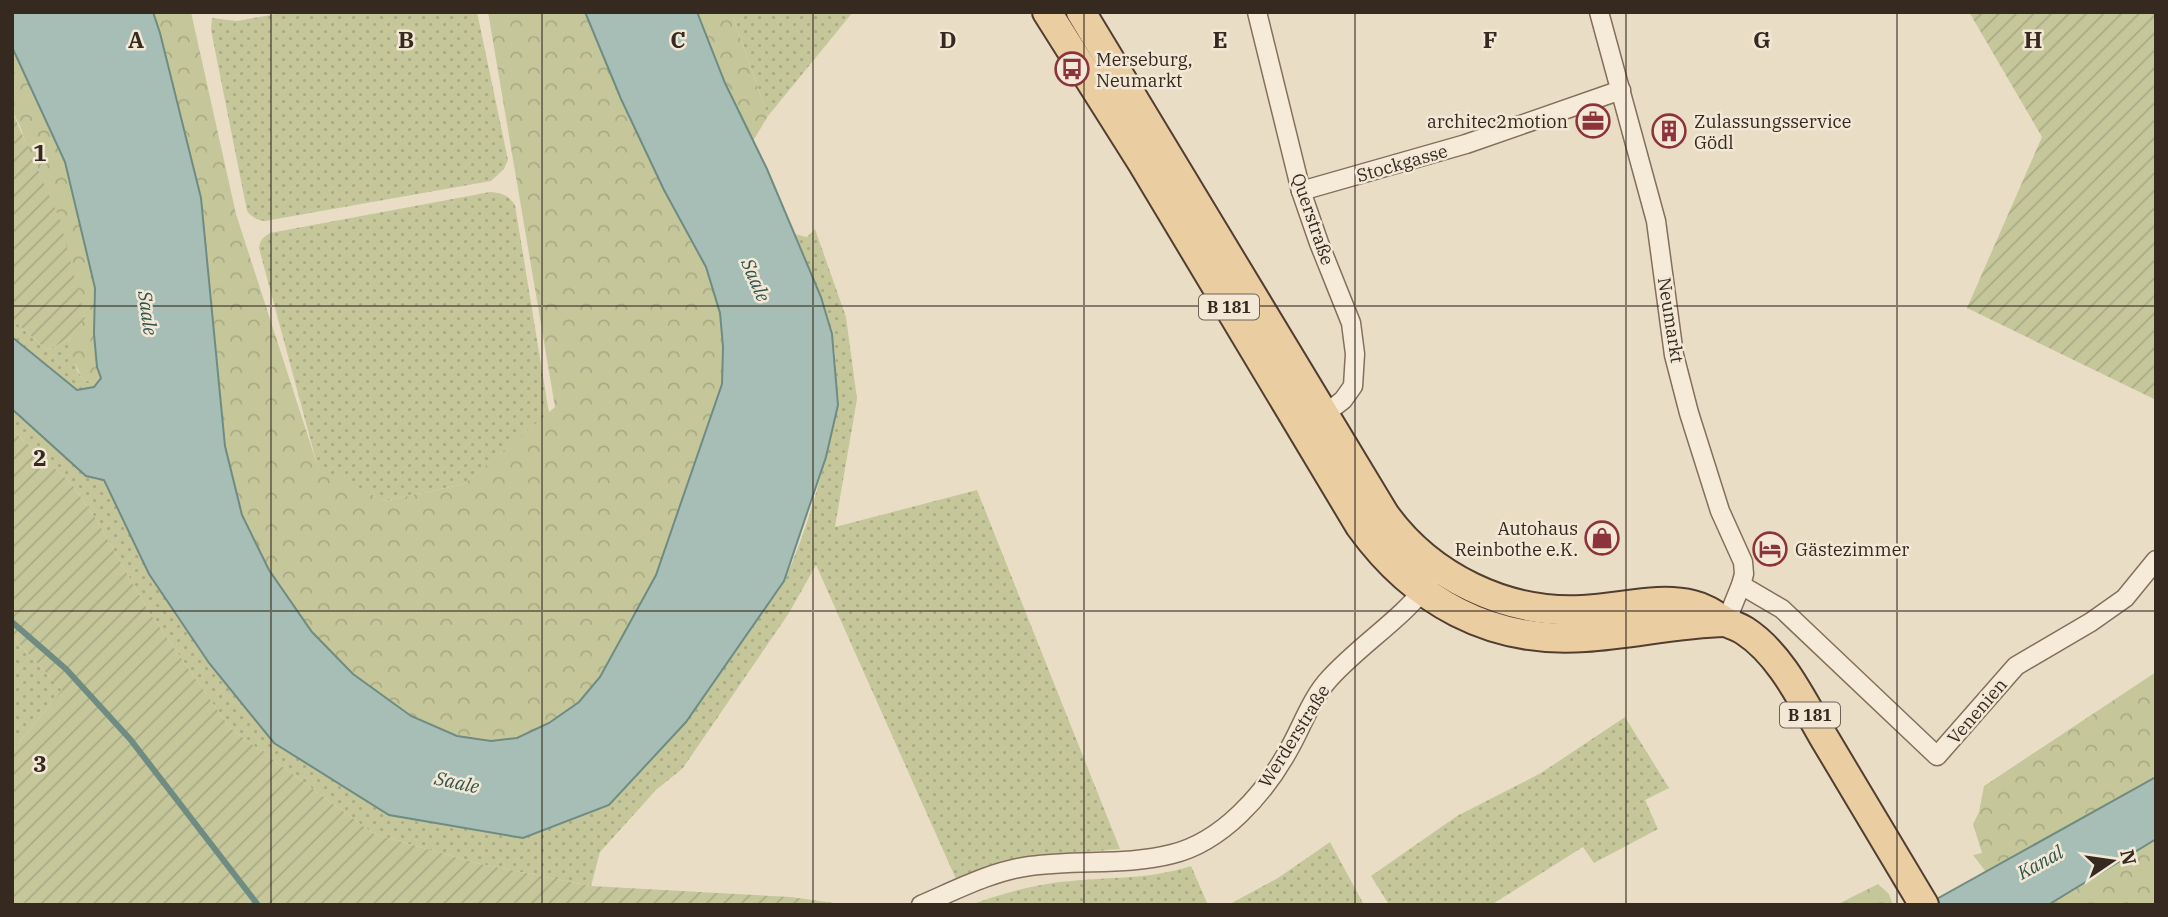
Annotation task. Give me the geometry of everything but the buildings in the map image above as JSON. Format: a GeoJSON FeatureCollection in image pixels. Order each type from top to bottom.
{"type":"FeatureCollection","features":[{"type":"Feature","properties":{"kind":"main road","name":"B 181"},"geometry":{"type":"LineString","coordinates":[[1048,12],[1143,163],[1360,526],[1383,556],[1422,592],[1454,611],[1488,625],[1553,638],[1586,638],[1726,622]]}},
{"type":"Feature","properties":{"kind":"main road","name":"B 181"},"geometry":{"type":"LineString","coordinates":[[1081,12],[1399,534],[1418,553],[1464,584],[1489,595],[1535,608],[1583,610],[1663,601],[1692,604],[1711,611],[1726,622],[1748,632],[1781,667],[1924,905]]}},
{"type":"Feature","properties":{"kind":"street","name":"Querstraße"},"geometry":{"type":"LineString","coordinates":[[1257,12],[1301,191],[1351,323],[1355,354],[1353,386],[1343,400],[1325,414]]}},
{"type":"Feature","properties":{"kind":"street","name":"Neumarkt"},"geometry":{"type":"LineString","coordinates":[[1599,12],[1656,221],[1674,355],[1720,511],[1743,562],[1741,585],[1726,622]]}},
{"type":"Feature","properties":{"kind":"street","name":"Stockgasse"},"geometry":{"type":"LineString","coordinates":[[1301,191],[1466,144],[1621,90]]}},
{"type":"Feature","properties":{"kind":"street","name":"Venenien"},"geometry":{"type":"LineString","coordinates":[[1741,585],[1782,609],[1937,756],[2016,666],[2091,622],[2124,598],[2156,561]]}},
{"type":"Feature","properties":{"kind":"street","name":"Werderstraße"},"geometry":{"type":"LineString","coordinates":[[921,905],[977,880],[1027,866],[1136,862],[1175,854],[1203,842],[1230,823],[1272,777],[1288,752],[1318,692],[1330,677],[1422,592],[1440,569]]}},
{"type":"Feature","properties":{"kind":"green space"},"geometry":{"type":"Polygon","coordinates":[[[153,12],[191,12],[236,214],[318,467],[384,501],[464,484],[555,407],[488,12],[585,12],[621,99],[664,190],[706,267],[720,313],[722,384],[656,575],[600,677],[579,702],[549,723],[517,738],[491,741],[457,736],[411,716],[353,674],[312,632],[269,570],[242,515],[225,446],[201,198],[153,12]]]}},
{"type":"Feature","properties":{"kind":"green space"},"geometry":{"type":"Polygon","coordinates":[[[286,12],[477,12],[508,160],[504,169],[491,181],[265,221],[253,217],[247,211],[211,30],[212,18],[237,21],[286,12]]]}},
{"type":"Feature","properties":{"kind":"green space"},"geometry":{"type":"Polygon","coordinates":[[[697,12],[731,12],[768,116],[753,141],[725,83],[697,12]]]}},
{"type":"Feature","properties":{"kind":"green space"},"geometry":{"type":"Polygon","coordinates":[[[731,12],[853,12],[768,116],[731,12]]]}},
{"type":"Feature","properties":{"kind":"green space"},"geometry":{"type":"Polygon","coordinates":[[[1969,12],[2156,12],[2156,400],[1967,308],[2042,137],[1969,12]]]}},
{"type":"Feature","properties":{"kind":"green space"},"geometry":{"type":"Polygon","coordinates":[[[12,47],[65,162],[95,288],[94,334],[97,367],[101,378],[98,384],[84,380],[71,350],[69,339],[85,317],[20,126],[12,111],[12,47]]]}},
{"type":"Feature","properties":{"kind":"green space"},"geometry":{"type":"Polygon","coordinates":[[[12,111],[60,220],[85,318],[69,339],[47,350],[12,319],[12,111]]]}},
{"type":"Feature","properties":{"kind":"green space"},"geometry":{"type":"Polygon","coordinates":[[[490,192],[504,195],[515,205],[549,413],[464,484],[384,501],[318,468],[259,248],[260,243],[270,233],[490,192]]]}},
{"type":"Feature","properties":{"kind":"green space"},"geometry":{"type":"Polygon","coordinates":[[[815,229],[846,317],[857,399],[835,527],[977,490],[1120,849],[1027,857],[956,879],[816,565],[789,613],[683,768],[656,790],[600,852],[591,886],[476,863],[374,834],[230,728],[149,612],[96,519],[71,483],[12,430],[12,409],[86,476],[104,480],[149,574],[757,618],[782,584],[796,553],[817,491],[831,425],[835,392],[832,334],[820,295],[794,234],[807,237],[815,229]]]}},
{"type":"Feature","properties":{"kind":"green space"},"geometry":{"type":"Polygon","coordinates":[[[12,319],[47,350],[69,339],[77,370],[84,380],[98,384],[82,391],[68,385],[12,337],[12,319]]]}},
{"type":"Feature","properties":{"kind":"green space"},"geometry":{"type":"Polygon","coordinates":[[[12,430],[71,483],[96,519],[149,612],[230,728],[374,834],[476,863],[591,886],[791,897],[848,905],[12,905],[12,751],[62,690],[12,636],[12,430]]]}},
{"type":"Feature","properties":{"kind":"green space"},"geometry":{"type":"Polygon","coordinates":[[[12,636],[62,690],[12,751],[12,636]]]}},
{"type":"Feature","properties":{"kind":"green space"},"geometry":{"type":"Polygon","coordinates":[[[2156,672],[2156,777],[1986,872],[1973,855],[1982,853],[1973,824],[1979,812],[1984,786],[2156,672]]]}},
{"type":"Feature","properties":{"kind":"green space"},"geometry":{"type":"Polygon","coordinates":[[[1625,717],[1669,788],[1645,800],[1658,829],[1594,863],[1583,847],[1491,905],[1389,905],[1371,876],[1457,816],[1541,773],[1625,717]]]}},
{"type":"Feature","properties":{"kind":"green space"},"geometry":{"type":"Polygon","coordinates":[[[2156,839],[2156,905],[2048,905],[2156,839]]]}},
{"type":"Feature","properties":{"kind":"green space"},"geometry":{"type":"Polygon","coordinates":[[[1330,842],[1364,905],[1228,905],[1278,878],[1330,842]]]}},
{"type":"Feature","properties":{"kind":"green space"},"geometry":{"type":"Polygon","coordinates":[[[1191,866],[1208,905],[970,905],[1045,884],[1146,875],[1191,866]]]}},
{"type":"Feature","properties":{"kind":"green space"},"geometry":{"type":"Polygon","coordinates":[[[1878,884],[1889,894],[1893,905],[1836,905],[1878,884]]]}},
{"type":"Feature","properties":{"kind":"water","name":"Saale"},"geometry":{"type":"Polygon","coordinates":[[[12,12],[153,12],[201,198],[225,446],[242,515],[269,570],[312,632],[353,674],[411,716],[457,736],[491,741],[517,738],[549,723],[579,702],[600,677],[656,575],[722,384],[720,313],[706,267],[664,190],[621,99],[585,12],[697,12],[725,83],[767,169],[821,297],[832,334],[838,405],[826,457],[784,581],[686,722],[609,805],[523,838],[389,815],[274,743],[209,663],[149,574],[104,480],[86,476],[12,409],[12,337],[77,390],[94,387],[101,378],[97,367],[94,334],[95,288],[65,162],[12,47],[12,12]]]}},
{"type":"Feature","properties":{"kind":"water","name":"Kanal"},"geometry":{"type":"Polygon","coordinates":[[[2156,777],[2156,839],[2048,905],[1926,905],[2156,777]]]}},
{"type":"Feature","properties":{"kind":"waterway"},"geometry":{"type":"LineString","coordinates":[[12,622],[66,669],[130,739],[258,905]]}},
{"type":"Feature","properties":{"kind":"place","name":"Merseburg, Neumarkt"},"geometry":{"type":"Point","coordinates":[1072,69]}},
{"type":"Feature","properties":{"kind":"place","name":"architec2motion"},"geometry":{"type":"Point","coordinates":[1593,121]}},
{"type":"Feature","properties":{"kind":"place","name":"Zulassungsservice Gödl"},"geometry":{"type":"Point","coordinates":[1669,131]}},
{"type":"Feature","properties":{"kind":"place","name":"Autohaus Reinbothe e.K."},"geometry":{"type":"Point","coordinates":[1602,538]}},
{"type":"Feature","properties":{"kind":"place","name":"Gästezimmer"},"geometry":{"type":"Point","coordinates":[1770,549]}}]}
